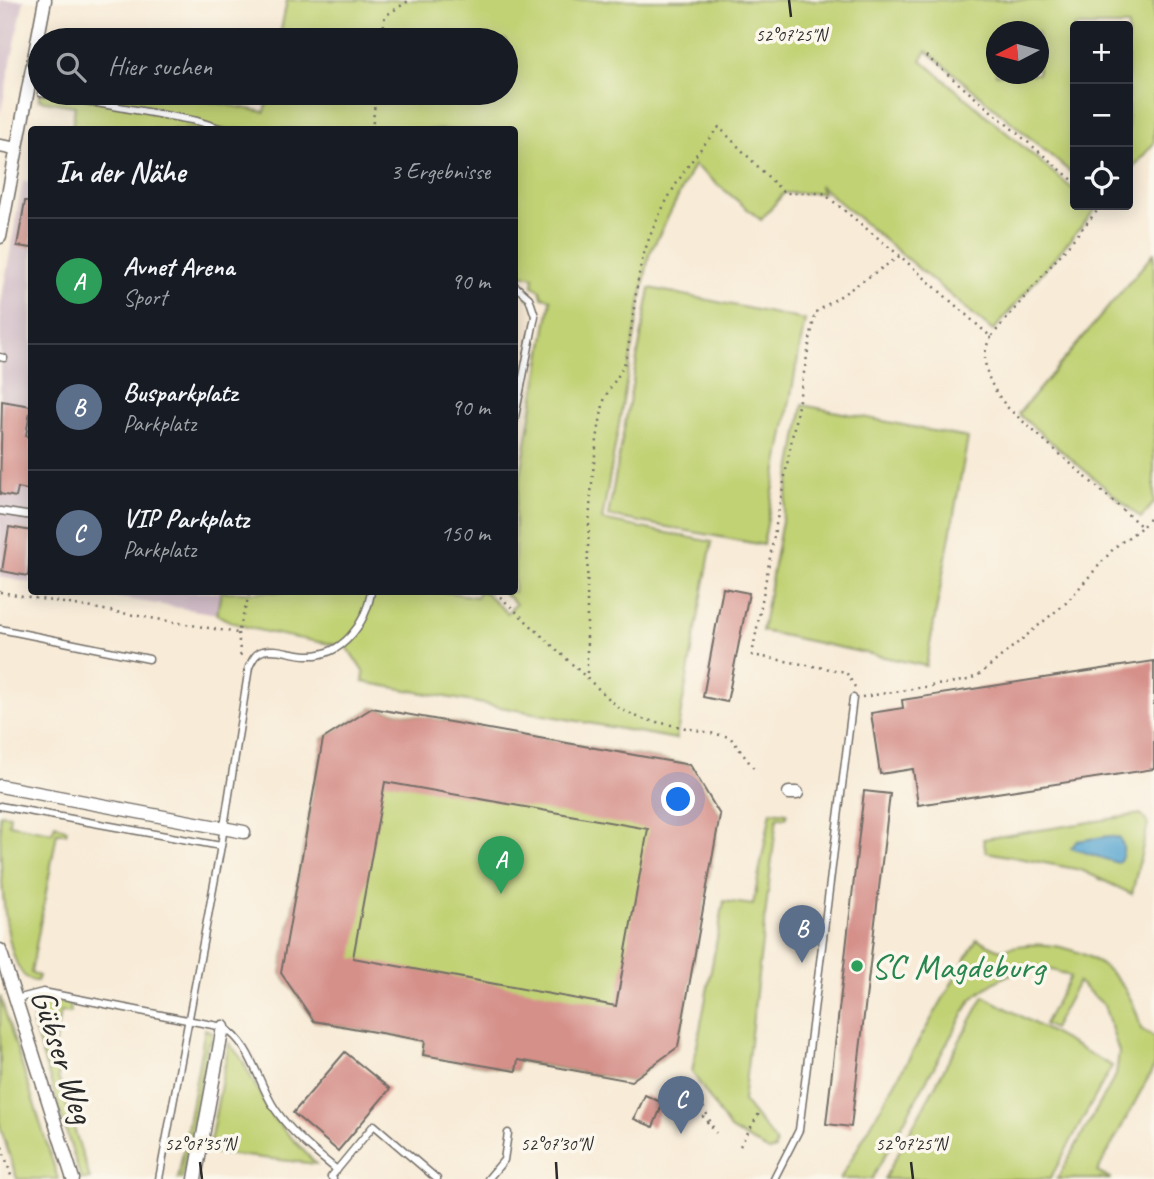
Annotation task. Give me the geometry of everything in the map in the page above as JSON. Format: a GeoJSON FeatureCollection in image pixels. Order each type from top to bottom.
{"type":"FeatureCollection","features":[{"type":"Feature","properties":{"kind":"street"},"geometry":{"type":"LineString","coordinates":[[42,28],[45,0]]}},
{"type":"Feature","properties":{"kind":"street"},"geometry":{"type":"LineString","coordinates":[[0,237],[17,149],[32,105]]}},
{"type":"Feature","properties":{"kind":"street"},"geometry":{"type":"LineString","coordinates":[[0,146],[17,149]]}},
{"type":"Feature","properties":{"kind":"street"},"geometry":{"type":"LineString","coordinates":[[0,786],[244,832]]}},
{"type":"Feature","properties":{"kind":"street","name":"Gübser Weg"},"geometry":{"type":"LineString","coordinates":[[0,950],[73,1179]]}},
{"type":"Feature","properties":{"kind":"street"},"geometry":{"type":"LineString","coordinates":[[195,1179],[223,1027]]}},
{"type":"Feature","properties":{"kind":"lane"},"geometry":{"type":"LineString","coordinates":[[109,105],[214,126]]}},
{"type":"Feature","properties":{"kind":"lane"},"geometry":{"type":"LineString","coordinates":[[518,288],[529,298],[535,316],[518,402]]}},
{"type":"Feature","properties":{"kind":"lane"},"geometry":{"type":"LineString","coordinates":[[0,511],[28,515]]}},
{"type":"Feature","properties":{"kind":"lane"},"geometry":{"type":"LineString","coordinates":[[159,1179],[221,846],[248,671],[256,655],[264,650],[315,655],[339,646],[363,620],[370,595]]}},
{"type":"Feature","properties":{"kind":"lane"},"geometry":{"type":"LineString","coordinates":[[0,629],[149,659]]}},
{"type":"Feature","properties":{"kind":"lane"},"geometry":{"type":"LineString","coordinates":[[774,1179],[799,1130],[853,698]]}},
{"type":"Feature","properties":{"kind":"lane"},"geometry":{"type":"LineString","coordinates":[[0,806],[221,846]]}},
{"type":"Feature","properties":{"kind":"lane"},"geometry":{"type":"LineString","coordinates":[[16,999],[43,992],[189,1018],[223,1027],[245,1048],[263,1089],[286,1124],[337,1170]]}},
{"type":"Feature","properties":{"kind":"lane"},"geometry":{"type":"LineString","coordinates":[[333,1179],[331,1177],[374,1125],[437,1179]]}},
{"type":"Feature","properties":{"kind":"lane"},"geometry":{"type":"LineString","coordinates":[[488,1179],[504,1160],[508,1133]]}},
{"type":"Feature","properties":{"kind":"path"},"geometry":{"type":"LineString","coordinates":[[384,28],[385,16],[410,0]]}},
{"type":"Feature","properties":{"kind":"path"},"geometry":{"type":"LineString","coordinates":[[926,56],[1070,178]]}},
{"type":"Feature","properties":{"kind":"path"},"geometry":{"type":"LineString","coordinates":[[372,126],[375,105]]}},
{"type":"Feature","properties":{"kind":"path"},"geometry":{"type":"LineString","coordinates":[[587,680],[590,482],[603,402],[624,365],[645,250],[669,199],[698,151],[719,127],[784,193],[823,193],[900,256],[991,337]]}},
{"type":"Feature","properties":{"kind":"path"},"geometry":{"type":"LineString","coordinates":[[1098,210],[991,337],[985,353],[987,370],[1003,402],[1142,527]]}},
{"type":"Feature","properties":{"kind":"path"},"geometry":{"type":"LineString","coordinates":[[900,256],[821,307],[814,315],[752,655],[846,672],[855,687],[853,698],[968,680],[980,674],[1067,602],[1115,547],[1142,527],[1154,513]]}},
{"type":"Feature","properties":{"kind":"path"},"geometry":{"type":"LineString","coordinates":[[0,592],[238,633]]}},
{"type":"Feature","properties":{"kind":"path"},"geometry":{"type":"LineString","coordinates":[[248,671],[240,655],[238,633],[249,595]]}},
{"type":"Feature","properties":{"kind":"path"},"geometry":{"type":"LineString","coordinates":[[498,595],[612,704],[635,717],[730,737],[755,770]]}},
{"type":"Feature","properties":{"kind":"path"},"geometry":{"type":"LineString","coordinates":[[685,1094],[716,1133],[694,1088]]}},
{"type":"Feature","properties":{"kind":"path"},"geometry":{"type":"LineString","coordinates":[[740,1146],[761,1110]]}},
{"type":"Feature","properties":{"kind":"path"},"geometry":{"type":"LineString","coordinates":[[0,1140],[12,1179]]}},
{"type":"Feature","properties":{"kind":"shaded area"},"geometry":{"type":"Polygon","coordinates":[[[0,0],[24,0],[0,115],[0,0]]]}},
{"type":"Feature","properties":{"kind":"shaded area"},"geometry":{"type":"Polygon","coordinates":[[[23,181],[28,182],[28,582],[0,577],[0,308],[23,181]]]}},
{"type":"Feature","properties":{"kind":"shaded area"},"geometry":{"type":"Polygon","coordinates":[[[102,595],[220,595],[217,614],[102,595]]]}},
{"type":"Feature","properties":{"kind":"green space"},"geometry":{"type":"Polygon","coordinates":[[[287,0],[1154,0],[1154,143],[1133,168],[1133,21],[1070,21],[1070,172],[927,51],[921,60],[1070,187],[1070,210],[1095,210],[993,331],[819,185],[823,193],[784,193],[761,220],[694,165],[649,255],[602,520],[712,542],[676,739],[363,682],[364,673],[347,647],[259,630],[217,614],[220,595],[488,595],[507,613],[516,604],[506,595],[518,595],[518,491],[551,299],[542,297],[540,290],[533,286],[534,277],[518,274],[518,126],[72,126],[75,106],[69,105],[228,105],[265,112],[266,105],[518,105],[518,28],[281,28],[287,0]]]}},
{"type":"Feature","properties":{"kind":"green space"},"geometry":{"type":"Polygon","coordinates":[[[1154,253],[1154,503],[1141,518],[1018,414],[1154,253]]]}},
{"type":"Feature","properties":{"kind":"green space"},"geometry":{"type":"Polygon","coordinates":[[[650,288],[805,320],[763,545],[608,516],[650,288]]]}},
{"type":"Feature","properties":{"kind":"green space"},"geometry":{"type":"Polygon","coordinates":[[[803,405],[968,438],[926,666],[762,631],[803,405]]]}},
{"type":"Feature","properties":{"kind":"green space"},"geometry":{"type":"Polygon","coordinates":[[[372,708],[690,765],[720,815],[678,1047],[631,1081],[518,1061],[516,1071],[423,1055],[425,1041],[314,1021],[281,973],[323,739],[372,708]]]}},
{"type":"Feature","properties":{"kind":"green space"},"geometry":{"type":"Polygon","coordinates":[[[771,811],[787,813],[786,818],[777,817],[743,1101],[776,1142],[775,1149],[769,1151],[730,1129],[692,1072],[724,901],[753,905],[771,811]]]}},
{"type":"Feature","properties":{"kind":"green space"},"geometry":{"type":"Polygon","coordinates":[[[0,814],[10,815],[9,824],[52,832],[55,824],[67,830],[66,833],[57,833],[31,973],[39,976],[37,981],[25,976],[16,961],[9,938],[2,881],[0,814]]]}},
{"type":"Feature","properties":{"kind":"green space"},"geometry":{"type":"Polygon","coordinates":[[[1141,814],[1148,824],[1132,894],[1081,870],[986,852],[983,839],[1141,814]]]}},
{"type":"Feature","properties":{"kind":"green space"},"geometry":{"type":"Polygon","coordinates":[[[977,939],[1000,950],[1024,945],[1047,945],[1069,949],[1089,957],[1107,970],[1122,986],[1134,1006],[1141,1029],[1154,1037],[1154,1067],[1097,1172],[1111,1179],[1057,1179],[1116,1075],[1119,1052],[1104,1005],[1078,982],[1053,1029],[1044,1024],[1070,977],[1057,971],[1030,969],[993,983],[971,1000],[872,1179],[840,1179],[977,939]]]}},
{"type":"Feature","properties":{"kind":"green space"},"geometry":{"type":"Polygon","coordinates":[[[0,996],[58,1179],[17,1179],[0,1126],[0,996]]]}},
{"type":"Feature","properties":{"kind":"green space"},"geometry":{"type":"Polygon","coordinates":[[[984,996],[1112,1066],[1050,1179],[884,1179],[984,996]]]}},
{"type":"Feature","properties":{"kind":"green space"},"geometry":{"type":"Polygon","coordinates":[[[61,1002],[70,1004],[71,1013],[60,1012],[52,1060],[62,1062],[58,1077],[90,1179],[81,1179],[33,1025],[34,1015],[40,1005],[61,1002]]]}},
{"type":"Feature","properties":{"kind":"green space"},"geometry":{"type":"Polygon","coordinates":[[[205,1029],[212,1032],[211,1043],[208,1042],[182,1179],[178,1179],[205,1029]]]}},
{"type":"Feature","properties":{"kind":"green space"},"geometry":{"type":"Polygon","coordinates":[[[229,1043],[241,1058],[272,1117],[316,1164],[208,1152],[229,1043]]]}},
{"type":"Feature","properties":{"kind":"water"},"geometry":{"type":"Polygon","coordinates":[[[1109,836],[1119,838],[1122,844],[1123,854],[1117,863],[1071,848],[1077,841],[1109,836]]]}},
{"type":"Feature","properties":{"kind":"building"},"geometry":{"type":"Polygon","coordinates":[[[25,201],[28,201],[28,247],[17,246],[25,201]]]}},
{"type":"Feature","properties":{"kind":"building"},"geometry":{"type":"Polygon","coordinates":[[[2,401],[28,405],[28,490],[18,488],[16,497],[0,494],[2,401]]]}},
{"type":"Feature","properties":{"kind":"building"},"geometry":{"type":"Polygon","coordinates":[[[9,527],[28,530],[28,576],[2,571],[9,527]]]}},
{"type":"Feature","properties":{"kind":"building"},"geometry":{"type":"Polygon","coordinates":[[[723,588],[749,593],[727,702],[703,697],[723,588]]]}},
{"type":"Feature","properties":{"kind":"building","name":"SC Magdeburg"},"geometry":{"type":"Polygon","coordinates":[[[1154,661],[1154,769],[918,805],[913,769],[880,774],[871,713],[903,708],[902,700],[1154,661]]]}},
{"type":"Feature","properties":{"kind":"building"},"geometry":{"type":"Polygon","coordinates":[[[372,708],[690,765],[720,815],[678,1047],[631,1081],[518,1060],[516,1071],[423,1055],[425,1041],[314,1021],[281,973],[323,739],[372,708]],[[385,782],[353,958],[616,1006],[648,829],[385,782]]]}},
{"type":"Feature","properties":{"kind":"building"},"geometry":{"type":"Polygon","coordinates":[[[864,791],[890,794],[851,1127],[826,1124],[864,791]]]}},
{"type":"Feature","properties":{"kind":"building"},"geometry":{"type":"Polygon","coordinates":[[[345,1052],[390,1089],[338,1151],[293,1113],[345,1052]]]}},
{"type":"Feature","properties":{"kind":"building"},"geometry":{"type":"Polygon","coordinates":[[[645,1095],[663,1103],[653,1127],[634,1119],[645,1095]]]}},
{"type":"Feature","properties":{"kind":"place","name":"Avnet Arena"},"geometry":{"type":"Point","coordinates":[501,894]}},
{"type":"Feature","properties":{"kind":"place","name":"Busparkplatz"},"geometry":{"type":"Point","coordinates":[802,963]}},
{"type":"Feature","properties":{"kind":"place","name":"SC Magdeburg"},"geometry":{"type":"Point","coordinates":[857,966]}},
{"type":"Feature","properties":{"kind":"place","name":"VIP Parkplatz"},"geometry":{"type":"Point","coordinates":[681,1134]}}]}
